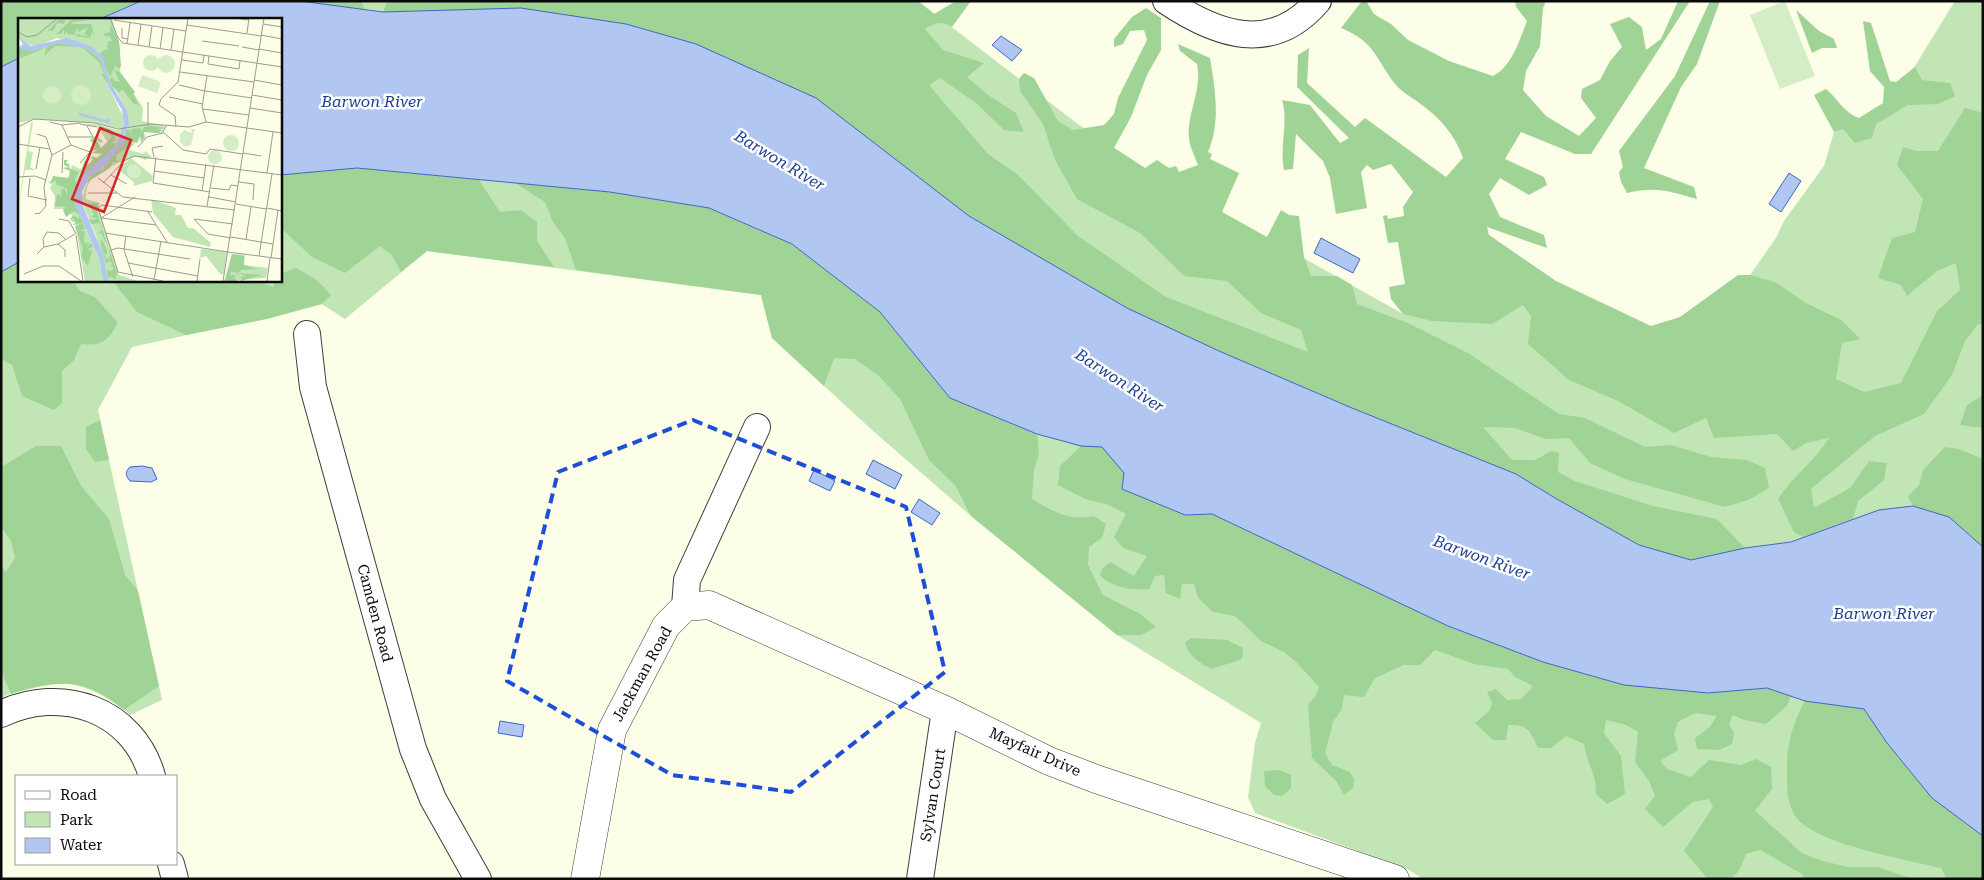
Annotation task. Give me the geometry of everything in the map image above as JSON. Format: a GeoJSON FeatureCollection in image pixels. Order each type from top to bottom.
{"type":"FeatureCollection","features":[{"type":"Feature","properties":{"kind":"street"},"geometry":{"type":"LineString","coordinates":[[1166,1],[1202,23],[1220,30],[1243,35],[1269,33],[1288,26],[1304,15],[1318,1]]}},
{"type":"Feature","properties":{"kind":"street","name":"Camden Road"},"geometry":{"type":"LineString","coordinates":[[307,334],[313,387],[413,748],[433,800],[478,879]]}},
{"type":"Feature","properties":{"kind":"street"},"geometry":{"type":"LineString","coordinates":[[685,607],[686,580],[757,427]]}},
{"type":"Feature","properties":{"kind":"street","name":"Mayfair Drive"},"geometry":{"type":"LineString","coordinates":[[685,607],[709,605],[945,710],[1049,760],[1096,779],[1395,879]]}},
{"type":"Feature","properties":{"kind":"street","name":"Jackman Road"},"geometry":{"type":"LineString","coordinates":[[585,879],[612,730],[666,626],[685,607]]}},
{"type":"Feature","properties":{"kind":"street"},"geometry":{"type":"LineString","coordinates":[[1,714],[21,706],[45,701],[73,702],[92,708],[116,723],[133,740],[152,775]]}},
{"type":"Feature","properties":{"kind":"street","name":"Sylvan Court"},"geometry":{"type":"LineString","coordinates":[[920,879],[945,710]]}},
{"type":"Feature","properties":{"kind":"street"},"geometry":{"type":"LineString","coordinates":[[171,865],[174,879]]}},
{"type":"Feature","properties":{"kind":"highlighted area"},"geometry":{"type":"Polygon","coordinates":[[[693,420],[906,507],[945,672],[791,792],[672,775],[507,681],[558,472],[693,420]]]}},
{"type":"Feature","properties":{"kind":"green space"},"geometry":{"type":"Polygon","coordinates":[[[1,1],[141,1],[102,18],[18,18],[18,58],[1,67],[1,1]]]}},
{"type":"Feature","properties":{"kind":"green space"},"geometry":{"type":"Polygon","coordinates":[[[300,1],[918,1],[1075,122],[1154,174],[1403,314],[1433,249],[1685,368],[1776,238],[1784,221],[1824,166],[1834,132],[1886,113],[1955,1],[1983,1],[1983,547],[1949,517],[1879,510],[1791,542],[1745,548],[1691,560],[383,12],[300,1]]]}},
{"type":"Feature","properties":{"kind":"green space"},"geometry":{"type":"Polygon","coordinates":[[[300,1],[361,1],[365,10],[300,1]]]}},
{"type":"Feature","properties":{"kind":"green space"},"geometry":{"type":"Polygon","coordinates":[[[387,1],[918,1],[934,14],[956,1],[971,1],[952,27],[938,23],[925,29],[943,50],[984,63],[967,77],[988,95],[1016,113],[1024,132],[1004,130],[976,103],[940,78],[929,85],[988,154],[1017,174],[1078,236],[1166,297],[1308,352],[1301,330],[1261,313],[1227,281],[1184,276],[1140,233],[1077,199],[1055,160],[1043,124],[1020,91],[1019,79],[1024,73],[1034,78],[1058,121],[1073,130],[1104,125],[1114,114],[1118,98],[1147,40],[1144,30],[1130,31],[1123,44],[1114,47],[1114,39],[1132,17],[1146,8],[1161,18],[1161,50],[1147,75],[1131,117],[1114,148],[1145,168],[1157,160],[1169,168],[1176,166],[1179,172],[1198,165],[1191,149],[1189,129],[1198,83],[1197,64],[1180,51],[1178,44],[1210,58],[1216,117],[1208,152],[1212,154],[1210,159],[1239,173],[1222,212],[1267,237],[1281,210],[1289,215],[1299,216],[1304,257],[1311,276],[1337,276],[1352,285],[1357,304],[1408,323],[1468,353],[1559,414],[1585,418],[1645,447],[1671,445],[1711,457],[1747,460],[1765,468],[1769,488],[1748,500],[1725,507],[1625,479],[1590,463],[1569,438],[1546,439],[1515,428],[1483,427],[1512,460],[1535,460],[1551,451],[1559,453],[1558,472],[1575,481],[1653,506],[1717,519],[1745,548],[1691,560],[1639,545],[1516,474],[1352,408],[1219,351],[1127,308],[969,217],[383,12],[387,1]]]}},
{"type":"Feature","properties":{"kind":"green space"},"geometry":{"type":"Polygon","coordinates":[[[1362,1],[1366,1],[1374,14],[1391,24],[1408,40],[1449,61],[1493,76],[1500,72],[1510,59],[1527,21],[1516,7],[1515,1],[1546,1],[1543,8],[1540,46],[1526,71],[1523,90],[1546,116],[1579,136],[1596,118],[1581,98],[1582,89],[1600,80],[1610,61],[1622,47],[1610,24],[1629,17],[1642,27],[1646,50],[1661,39],[1678,1],[1690,1],[1591,154],[1575,154],[1521,132],[1505,159],[1544,177],[1547,185],[1529,195],[1500,178],[1489,194],[1500,217],[1544,235],[1547,248],[1487,227],[1489,235],[1556,281],[1651,326],[1680,317],[1738,275],[1751,275],[1777,283],[1804,302],[1841,320],[1860,339],[1842,343],[1836,379],[1864,392],[1901,383],[1937,311],[1960,290],[1956,263],[1937,271],[1907,296],[1901,285],[1878,278],[1892,238],[1915,232],[1923,199],[1897,165],[1903,147],[1917,151],[1938,151],[1965,108],[1983,113],[1983,325],[1978,324],[1965,341],[1952,375],[1924,414],[1875,436],[1811,489],[1814,508],[1850,488],[1869,461],[1887,463],[1884,480],[1858,501],[1853,519],[1803,537],[1794,532],[1778,499],[1829,438],[1806,443],[1793,451],[1777,434],[1714,438],[1706,418],[1674,433],[1618,401],[1569,380],[1528,344],[1531,316],[1523,305],[1492,324],[1432,321],[1403,314],[1391,299],[1389,287],[1405,284],[1398,242],[1388,243],[1383,216],[1387,215],[1388,219],[1404,216],[1403,207],[1413,192],[1391,164],[1373,170],[1367,165],[1361,172],[1367,208],[1336,214],[1330,178],[1323,161],[1296,134],[1293,169],[1284,170],[1285,117],[1282,100],[1310,105],[1340,143],[1349,138],[1297,87],[1298,55],[1309,48],[1307,83],[1355,127],[1365,118],[1446,177],[1463,158],[1450,133],[1439,120],[1398,88],[1368,45],[1353,33],[1341,28],[1362,1]]]}},
{"type":"Feature","properties":{"kind":"green space"},"geometry":{"type":"Polygon","coordinates":[[[1710,1],[1720,1],[1697,64],[1681,87],[1644,168],[1694,187],[1697,199],[1662,190],[1627,193],[1621,182],[1619,172],[1623,167],[1619,151],[1675,76],[1710,1]]]}},
{"type":"Feature","properties":{"kind":"green space"},"geometry":{"type":"Polygon","coordinates":[[[1785,1],[1815,76],[1780,89],[1750,15],[1785,1]]]}},
{"type":"Feature","properties":{"kind":"green space"},"geometry":{"type":"Polygon","coordinates":[[[1796,10],[1819,31],[1834,39],[1837,48],[1822,48],[1812,53],[1796,10]]]}},
{"type":"Feature","properties":{"kind":"green space"},"geometry":{"type":"Polygon","coordinates":[[[1863,21],[1871,23],[1890,81],[1896,82],[1915,67],[1922,80],[1950,83],[1955,96],[1938,104],[1908,105],[1876,124],[1872,138],[1855,143],[1843,129],[1834,132],[1814,95],[1826,89],[1845,109],[1859,118],[1883,103],[1884,87],[1870,71],[1863,21]]]}},
{"type":"Feature","properties":{"kind":"green space"},"geometry":{"type":"Polygon","coordinates":[[[357,168],[610,192],[880,312],[950,398],[1037,434],[1081,446],[1102,447],[1212,514],[1346,577],[1767,688],[1805,701],[1864,709],[1932,798],[1983,836],[1983,879],[1423,879],[1409,870],[1255,813],[1248,797],[1255,743],[1261,723],[1117,635],[971,516],[872,430],[772,338],[761,295],[427,251],[345,319],[322,304],[132,347],[98,410],[162,700],[130,715],[99,694],[69,684],[53,683],[37,685],[1,698],[1,272],[18,263],[18,281],[281,281],[281,175],[357,168]]]}},
{"type":"Feature","properties":{"kind":"green space"},"geometry":{"type":"Polygon","coordinates":[[[357,168],[479,180],[500,212],[521,210],[537,222],[537,241],[554,267],[427,251],[401,272],[392,255],[380,246],[345,273],[312,257],[281,228],[281,175],[357,168]]]}},
{"type":"Feature","properties":{"kind":"green space"},"geometry":{"type":"Polygon","coordinates":[[[515,183],[610,192],[709,208],[792,244],[880,312],[950,398],[1037,434],[1039,454],[1034,470],[1032,499],[1062,514],[1076,517],[1094,516],[1106,524],[1102,538],[1089,547],[1088,565],[1103,595],[1140,614],[1156,627],[1141,635],[1117,635],[971,516],[955,485],[929,460],[900,399],[879,376],[855,359],[834,358],[824,386],[772,338],[761,295],[576,270],[565,238],[553,222],[545,202],[515,183]]]}},
{"type":"Feature","properties":{"kind":"green space"},"geometry":{"type":"Polygon","coordinates":[[[18,263],[18,281],[74,281],[80,291],[95,297],[118,323],[104,341],[94,344],[81,344],[74,360],[62,371],[62,403],[54,410],[22,396],[12,365],[1,359],[1,272],[18,263]]]}},
{"type":"Feature","properties":{"kind":"green space"},"geometry":{"type":"Polygon","coordinates":[[[296,268],[317,280],[331,295],[322,304],[267,319],[186,335],[137,312],[113,281],[257,281],[273,287],[275,281],[281,281],[281,274],[296,268]]]}},
{"type":"Feature","properties":{"kind":"green space"},"geometry":{"type":"Polygon","coordinates":[[[1983,395],[1983,428],[1960,425],[1967,405],[1983,395]]]}},
{"type":"Feature","properties":{"kind":"green space"},"geometry":{"type":"Polygon","coordinates":[[[100,420],[109,460],[95,462],[86,449],[86,427],[100,420]]]}},
{"type":"Feature","properties":{"kind":"green space"},"geometry":{"type":"Polygon","coordinates":[[[36,446],[61,446],[81,486],[109,519],[125,575],[138,591],[159,686],[124,710],[96,691],[70,684],[43,686],[11,694],[1,671],[1,566],[6,572],[15,558],[11,541],[1,527],[1,467],[36,446]]]}},
{"type":"Feature","properties":{"kind":"green space"},"geometry":{"type":"Polygon","coordinates":[[[1081,446],[1102,447],[1124,473],[1185,515],[1212,514],[1448,626],[1543,662],[1624,685],[1708,693],[1767,688],[1791,696],[1787,706],[1766,724],[1744,720],[1733,715],[1729,724],[1734,733],[1732,744],[1719,750],[1697,749],[1695,738],[1709,728],[1717,716],[1695,713],[1678,722],[1674,733],[1678,750],[1660,761],[1667,769],[1691,777],[1709,760],[1741,765],[1756,759],[1771,767],[1772,789],[1755,811],[1802,853],[1822,861],[1849,867],[1878,867],[1913,879],[1805,879],[1802,874],[1760,850],[1746,854],[1740,869],[1733,876],[1724,879],[1708,879],[1684,851],[1713,807],[1709,799],[1693,802],[1663,827],[1645,809],[1655,796],[1649,781],[1635,762],[1638,732],[1626,725],[1606,720],[1604,733],[1621,756],[1625,794],[1607,804],[1596,794],[1595,781],[1584,744],[1566,736],[1551,748],[1538,748],[1528,730],[1515,725],[1508,725],[1506,740],[1493,740],[1475,723],[1490,710],[1492,703],[1487,692],[1496,689],[1507,700],[1521,699],[1533,686],[1515,677],[1508,669],[1474,664],[1435,650],[1420,665],[1404,665],[1375,678],[1364,697],[1344,695],[1342,709],[1333,722],[1325,753],[1332,765],[1350,772],[1354,779],[1353,788],[1344,795],[1337,782],[1312,758],[1308,704],[1315,697],[1319,687],[1297,663],[1284,652],[1261,641],[1235,616],[1213,612],[1198,598],[1194,584],[1182,584],[1180,599],[1166,593],[1164,575],[1155,576],[1149,589],[1129,589],[1110,583],[1100,576],[1102,569],[1110,562],[1134,576],[1147,556],[1123,548],[1114,537],[1126,514],[1109,505],[1085,499],[1058,485],[1060,466],[1081,446]]]}},
{"type":"Feature","properties":{"kind":"green space"},"geometry":{"type":"Polygon","coordinates":[[[1945,447],[1959,449],[1983,459],[1983,547],[1949,517],[1913,506],[1908,497],[1919,485],[1923,470],[1945,447]]]}},
{"type":"Feature","properties":{"kind":"green space"},"geometry":{"type":"Polygon","coordinates":[[[1191,638],[1227,640],[1243,648],[1242,659],[1212,669],[1192,656],[1185,643],[1191,638]]]}},
{"type":"Feature","properties":{"kind":"green space"},"geometry":{"type":"Polygon","coordinates":[[[1805,701],[1864,709],[1887,743],[1932,798],[1983,836],[1983,879],[1947,879],[1941,868],[1863,850],[1842,843],[1806,827],[1796,817],[1788,796],[1787,763],[1793,727],[1805,701]]]}},
{"type":"Feature","properties":{"kind":"green space"},"geometry":{"type":"Polygon","coordinates":[[[1280,770],[1291,775],[1291,788],[1282,796],[1274,795],[1265,786],[1264,771],[1280,770]]]}},
{"type":"Feature","properties":{"kind":"water","name":"Barwon River"},"geometry":{"type":"Polygon","coordinates":[[[141,1],[300,1],[383,12],[521,8],[626,24],[696,44],[816,98],[969,216],[1127,308],[1219,351],[1352,408],[1516,474],[1639,545],[1691,560],[1745,548],[1791,542],[1879,510],[1913,506],[1949,517],[1983,547],[1983,836],[1932,798],[1887,743],[1864,709],[1805,701],[1767,688],[1708,693],[1624,685],[1543,662],[1448,626],[1212,514],[1185,515],[1122,489],[1124,473],[1102,447],[1081,446],[1037,434],[950,398],[880,312],[792,244],[709,208],[610,192],[357,168],[281,175],[281,18],[102,18],[141,1]]]}},
{"type":"Feature","properties":{"kind":"water"},"geometry":{"type":"Polygon","coordinates":[[[1001,36],[1022,50],[1012,61],[992,45],[1001,36]]]}},
{"type":"Feature","properties":{"kind":"water"},"geometry":{"type":"Polygon","coordinates":[[[18,58],[18,263],[1,272],[1,67],[18,58]]]}},
{"type":"Feature","properties":{"kind":"water"},"geometry":{"type":"Polygon","coordinates":[[[1789,173],[1801,181],[1781,212],[1769,204],[1789,173]]]}},
{"type":"Feature","properties":{"kind":"water"},"geometry":{"type":"Polygon","coordinates":[[[1321,238],[1360,259],[1353,273],[1314,253],[1321,238]]]}},
{"type":"Feature","properties":{"kind":"water"},"geometry":{"type":"Polygon","coordinates":[[[873,460],[902,475],[895,489],[866,474],[873,460]]]}},
{"type":"Feature","properties":{"kind":"water"},"geometry":{"type":"Polygon","coordinates":[[[142,466],[152,468],[157,479],[151,482],[130,481],[126,474],[128,469],[130,467],[142,466]]]}},
{"type":"Feature","properties":{"kind":"water"},"geometry":{"type":"Polygon","coordinates":[[[814,470],[835,481],[830,491],[809,481],[814,470]]]}},
{"type":"Feature","properties":{"kind":"water"},"geometry":{"type":"Polygon","coordinates":[[[919,499],[940,513],[932,525],[911,512],[919,499]]]}},
{"type":"Feature","properties":{"kind":"water"},"geometry":{"type":"Polygon","coordinates":[[[500,721],[524,725],[522,737],[498,733],[500,721]]]}}]}
